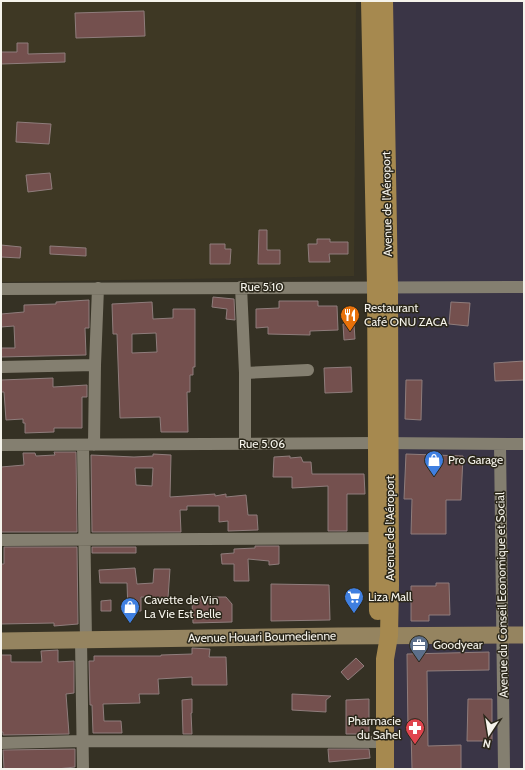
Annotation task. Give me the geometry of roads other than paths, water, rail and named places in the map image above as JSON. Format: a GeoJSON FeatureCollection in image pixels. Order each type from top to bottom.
{"type":"FeatureCollection","features":[{"type":"Feature","properties":{"kind":"main road","name":"Avenue de l'Aéroport"},"geometry":{"type":"LineString","coordinates":[[370,1],[382,287]]}},
{"type":"Feature","properties":{"kind":"main road","name":"Avenue de l'Aéroport"},"geometry":{"type":"LineString","coordinates":[[384,1],[382,287],[386,769]]}},
{"type":"Feature","properties":{"kind":"main road","name":"Avenue Houari Boumedienne"},"geometry":{"type":"LineString","coordinates":[[1,641],[330,636],[524,635]]}},
{"type":"Feature","properties":{"kind":"street"},"geometry":{"type":"LineString","coordinates":[[241,287],[245,373],[245,444]]}},
{"type":"Feature","properties":{"kind":"street","name":"Rue 5.10"},"geometry":{"type":"LineString","coordinates":[[1,289],[524,287]]}},
{"type":"Feature","properties":{"kind":"street"},"geometry":{"type":"LineString","coordinates":[[83,769],[84,539],[88,445],[95,365],[98,288]]}},
{"type":"Feature","properties":{"kind":"street"},"geometry":{"type":"LineString","coordinates":[[1,367],[95,365]]}},
{"type":"Feature","properties":{"kind":"street"},"geometry":{"type":"LineString","coordinates":[[245,373],[308,370]]}},
{"type":"Feature","properties":{"kind":"street","name":"Rue 5.06"},"geometry":{"type":"LineString","coordinates":[[1,445],[383,443],[524,444]]}},
{"type":"Feature","properties":{"kind":"street","name":"Avenue du Conseil Economique et Social"},"geometry":{"type":"LineString","coordinates":[[500,444],[504,769]]}},
{"type":"Feature","properties":{"kind":"street"},"geometry":{"type":"LineString","coordinates":[[1,540],[383,538]]}},
{"type":"Feature","properties":{"kind":"street"},"geometry":{"type":"LineString","coordinates":[[1,743],[83,741],[386,742]]}},
{"type":"Feature","properties":{"kind":"place","name":"Restaurant Café ONU ZACA"},"geometry":{"type":"Point","coordinates":[350,332]}},
{"type":"Feature","properties":{"kind":"place","name":"Pro Garage"},"geometry":{"type":"Point","coordinates":[434,477]}},
{"type":"Feature","properties":{"kind":"place","name":"Liza Mall"},"geometry":{"type":"Point","coordinates":[354,614]}},
{"type":"Feature","properties":{"kind":"place","name":"Cavette de Vin La Vie Est Belle"},"geometry":{"type":"Point","coordinates":[130,624]}},
{"type":"Feature","properties":{"kind":"place","name":"Goodyear"},"geometry":{"type":"Point","coordinates":[419,662]}},
{"type":"Feature","properties":{"kind":"place","name":"Pharmacie du Sahel"},"geometry":{"type":"Point","coordinates":[415,745]}}]}
